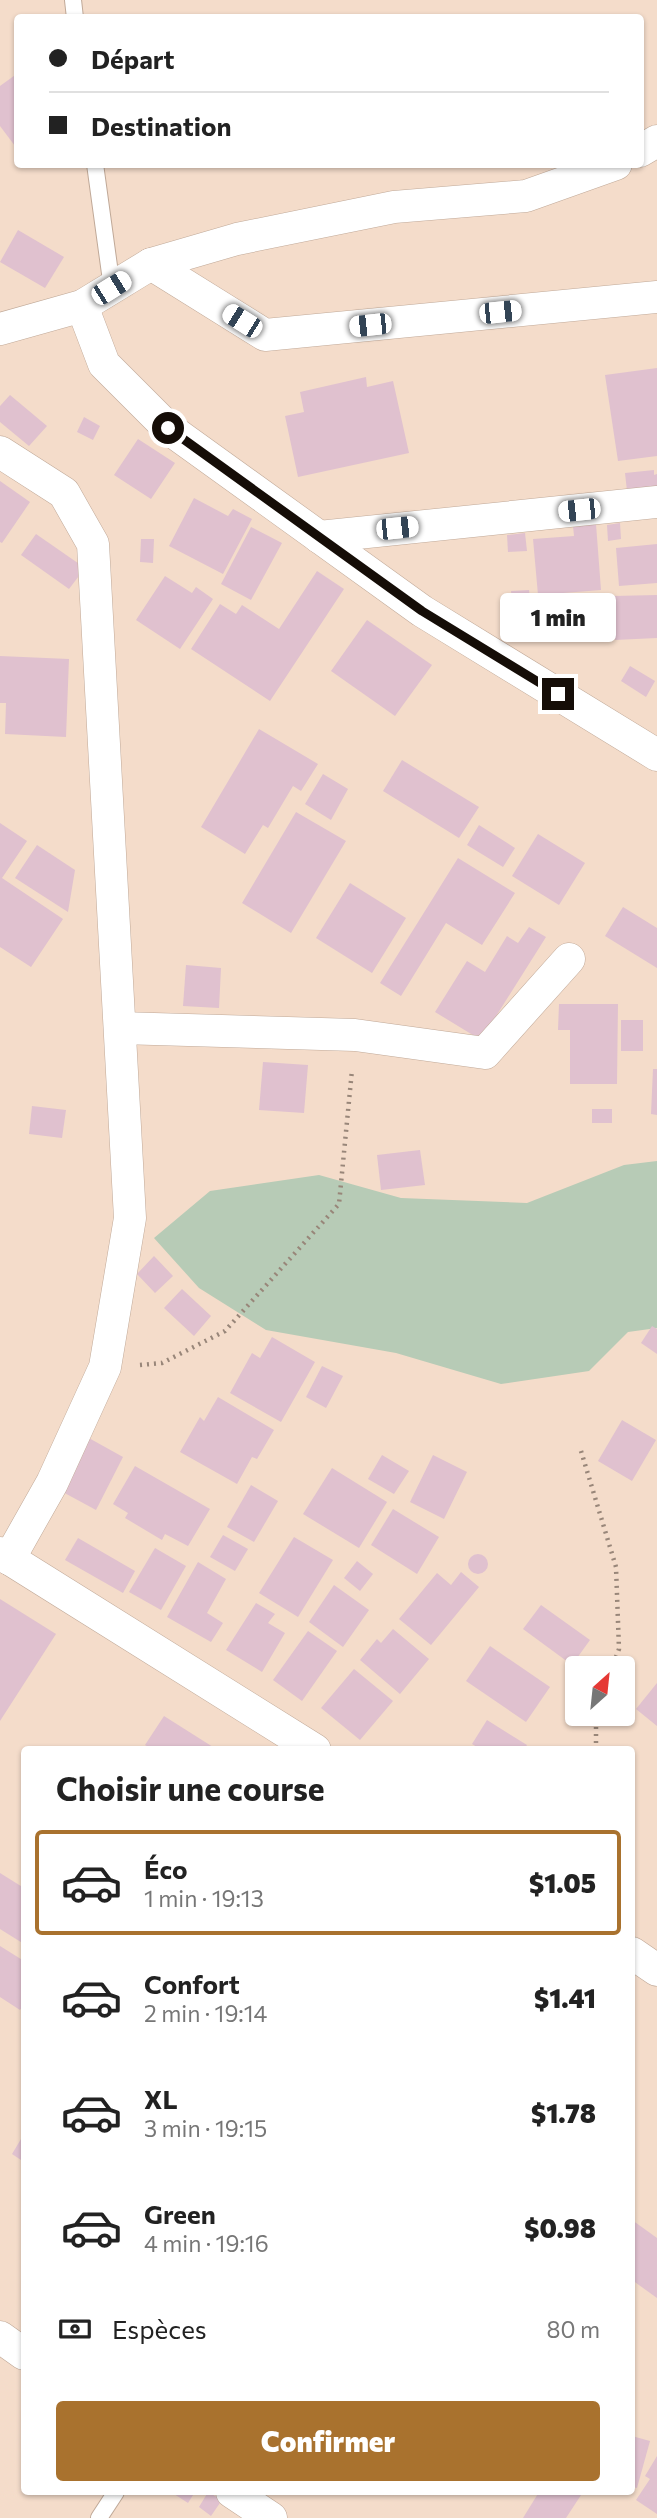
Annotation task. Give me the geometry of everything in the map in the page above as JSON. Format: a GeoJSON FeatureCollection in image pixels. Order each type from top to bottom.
{"type":"FeatureCollection","features":[{"type":"Feature","properties":{"kind":"street"},"geometry":{"type":"LineString","coordinates":[[0,329],[82,306],[151,264],[237,239],[394,206],[526,196],[605,168]]}},
{"type":"Feature","properties":{"kind":"street"},"geometry":{"type":"LineString","coordinates":[[151,264],[265,335],[657,297]]}},
{"type":"Feature","properties":{"kind":"street"},"geometry":{"type":"LineString","coordinates":[[82,306],[104,363],[168,428],[422,611],[657,755]]}},
{"type":"Feature","properties":{"kind":"street"},"geometry":{"type":"LineString","coordinates":[[0,452],[64,493],[93,544],[130,1219],[104,1367],[52,1483],[5,1556],[309,1746]]}},
{"type":"Feature","properties":{"kind":"street"},"geometry":{"type":"LineString","coordinates":[[319,537],[657,502]]}},
{"type":"Feature","properties":{"kind":"street"},"geometry":{"type":"LineString","coordinates":[[120,1028],[355,1035],[485,1053],[569,959]]}},
{"type":"Feature","properties":{"kind":"street"},"geometry":{"type":"LineString","coordinates":[[635,1955],[657,1970]]}},
{"type":"Feature","properties":{"kind":"street"},"geometry":{"type":"LineString","coordinates":[[0,2337],[21,2352]]}},
{"type":"Feature","properties":{"kind":"street"},"geometry":{"type":"LineString","coordinates":[[236,2495],[271,2518]]}},
{"type":"Feature","properties":{"kind":"lane"},"geometry":{"type":"LineString","coordinates":[[96,168],[111,288]]}},
{"type":"Feature","properties":{"kind":"lane"},"geometry":{"type":"LineString","coordinates":[[99,2518],[114,2495]]}},
{"type":"Feature","properties":{"kind":"path"},"geometry":{"type":"LineString","coordinates":[[104,1367],[162,1363],[225,1331],[338,1205],[355,1035]]}},
{"type":"Feature","properties":{"kind":"path"},"geometry":{"type":"LineString","coordinates":[[581,1451],[616,1567],[619,1649],[616,1656]]}},
{"type":"Feature","properties":{"kind":"path"},"geometry":{"type":"LineString","coordinates":[[596,1726],[596,1746]]}},
{"type":"Feature","properties":{"kind":"green space"},"geometry":{"type":"Polygon","coordinates":[[[657,1161],[657,1328],[628,1332],[589,1371],[501,1384],[396,1353],[266,1330],[199,1288],[154,1238],[210,1191],[319,1175],[401,1198],[527,1203],[624,1165],[657,1161]]]}},
{"type":"Feature","properties":{"kind":"building"},"geometry":{"type":"Polygon","coordinates":[[[14,76],[14,145],[0,126],[0,86],[14,76]]]}},
{"type":"Feature","properties":{"kind":"building"},"geometry":{"type":"Polygon","coordinates":[[[18,230],[64,257],[45,288],[0,262],[18,230]]]}},
{"type":"Feature","properties":{"kind":"building"},"geometry":{"type":"Polygon","coordinates":[[[657,368],[657,456],[618,461],[605,375],[657,368]]]}},
{"type":"Feature","properties":{"kind":"building"},"geometry":{"type":"Polygon","coordinates":[[[366,377],[367,387],[393,381],[409,453],[298,477],[285,416],[304,412],[300,392],[366,377]]]}},
{"type":"Feature","properties":{"kind":"building"},"geometry":{"type":"Polygon","coordinates":[[[10,395],[47,426],[29,446],[0,422],[0,406],[10,395]]]}},
{"type":"Feature","properties":{"kind":"building"},"geometry":{"type":"Polygon","coordinates":[[[84,417],[100,426],[93,440],[77,432],[84,417]]]}},
{"type":"Feature","properties":{"kind":"building"},"geometry":{"type":"Polygon","coordinates":[[[138,439],[175,463],[151,499],[114,475],[138,439]]]}},
{"type":"Feature","properties":{"kind":"building"},"geometry":{"type":"Polygon","coordinates":[[[654,470],[654,475],[657,474],[657,488],[627,491],[625,473],[654,470]]]}},
{"type":"Feature","properties":{"kind":"building"},"geometry":{"type":"Polygon","coordinates":[[[0,481],[30,502],[2,543],[0,542],[0,481]]]}},
{"type":"Feature","properties":{"kind":"building"},"geometry":{"type":"Polygon","coordinates":[[[194,498],[228,516],[233,509],[252,519],[223,574],[169,546],[194,498]]]}},
{"type":"Feature","properties":{"kind":"building"},"geometry":{"type":"Polygon","coordinates":[[[620,523],[621,539],[608,541],[607,525],[620,523]]]}},
{"type":"Feature","properties":{"kind":"building"},"geometry":{"type":"Polygon","coordinates":[[[596,524],[601,590],[538,595],[533,539],[574,536],[573,526],[596,524]]]}},
{"type":"Feature","properties":{"kind":"building"},"geometry":{"type":"Polygon","coordinates":[[[251,527],[282,543],[251,600],[221,584],[251,527]]]}},
{"type":"Feature","properties":{"kind":"building"},"geometry":{"type":"Polygon","coordinates":[[[525,533],[527,551],[508,552],[507,535],[525,533]]]}},
{"type":"Feature","properties":{"kind":"building"},"geometry":{"type":"Polygon","coordinates":[[[36,534],[85,568],[69,589],[21,555],[36,534]]]}},
{"type":"Feature","properties":{"kind":"building"},"geometry":{"type":"Polygon","coordinates":[[[141,539],[154,539],[153,563],[140,562],[141,539]]]}},
{"type":"Feature","properties":{"kind":"building"},"geometry":{"type":"Polygon","coordinates":[[[657,544],[657,583],[619,586],[616,548],[657,544]]]}},
{"type":"Feature","properties":{"kind":"building"},"geometry":{"type":"Polygon","coordinates":[[[317,571],[344,589],[270,701],[191,649],[220,604],[236,614],[242,605],[279,629],[317,571]]]}},
{"type":"Feature","properties":{"kind":"building"},"geometry":{"type":"Polygon","coordinates":[[[165,576],[192,593],[196,587],[213,599],[180,649],[136,620],[165,576]]]}},
{"type":"Feature","properties":{"kind":"building"},"geometry":{"type":"Polygon","coordinates":[[[529,590],[531,608],[513,610],[511,591],[529,590]]]}},
{"type":"Feature","properties":{"kind":"building"},"geometry":{"type":"Polygon","coordinates":[[[657,595],[657,638],[615,640],[613,596],[657,595]]]}},
{"type":"Feature","properties":{"kind":"building"},"geometry":{"type":"Polygon","coordinates":[[[367,620],[432,665],[395,716],[331,671],[367,620]]]}},
{"type":"Feature","properties":{"kind":"building"},"geometry":{"type":"Polygon","coordinates":[[[0,656],[69,659],[66,737],[5,734],[6,703],[0,703],[0,656]]]}},
{"type":"Feature","properties":{"kind":"building"},"geometry":{"type":"Polygon","coordinates":[[[630,666],[655,681],[646,697],[621,681],[630,666]]]}},
{"type":"Feature","properties":{"kind":"building"},"geometry":{"type":"Polygon","coordinates":[[[259,729],[318,764],[301,791],[293,786],[268,828],[263,825],[245,854],[201,827],[259,729]]]}},
{"type":"Feature","properties":{"kind":"building"},"geometry":{"type":"Polygon","coordinates":[[[402,760],[479,807],[459,838],[383,791],[402,760]]]}},
{"type":"Feature","properties":{"kind":"building"},"geometry":{"type":"Polygon","coordinates":[[[323,774],[348,789],[331,820],[305,804],[323,774]]]}},
{"type":"Feature","properties":{"kind":"building"},"geometry":{"type":"Polygon","coordinates":[[[296,812],[346,841],[291,933],[242,903],[296,812]]]}},
{"type":"Feature","properties":{"kind":"building"},"geometry":{"type":"Polygon","coordinates":[[[0,823],[27,841],[2,878],[63,919],[31,967],[0,947],[0,823]]]}},
{"type":"Feature","properties":{"kind":"building"},"geometry":{"type":"Polygon","coordinates":[[[479,825],[515,848],[503,867],[467,845],[479,825]]]}},
{"type":"Feature","properties":{"kind":"building"},"geometry":{"type":"Polygon","coordinates":[[[538,834],[585,863],[559,905],[512,876],[538,834]]]}},
{"type":"Feature","properties":{"kind":"building"},"geometry":{"type":"Polygon","coordinates":[[[37,845],[75,870],[68,912],[15,878],[37,845]]]}},
{"type":"Feature","properties":{"kind":"building"},"geometry":{"type":"Polygon","coordinates":[[[458,858],[515,893],[482,945],[446,923],[401,996],[380,983],[458,858]]]}},
{"type":"Feature","properties":{"kind":"building"},"geometry":{"type":"Polygon","coordinates":[[[350,883],[406,918],[372,973],[316,938],[350,883]]]}},
{"type":"Feature","properties":{"kind":"building"},"geometry":{"type":"Polygon","coordinates":[[[623,907],[657,928],[657,968],[605,936],[623,907]]]}},
{"type":"Feature","properties":{"kind":"building"},"geometry":{"type":"Polygon","coordinates":[[[529,927],[546,937],[481,1040],[435,1012],[467,961],[485,972],[507,936],[518,943],[529,927]]]}},
{"type":"Feature","properties":{"kind":"building"},"geometry":{"type":"Polygon","coordinates":[[[186,965],[221,968],[219,1008],[183,1006],[186,965]]]}},
{"type":"Feature","properties":{"kind":"building"},"geometry":{"type":"Polygon","coordinates":[[[559,1004],[618,1004],[617,1084],[570,1084],[570,1030],[558,1030],[559,1004]]]}},
{"type":"Feature","properties":{"kind":"building"},"geometry":{"type":"Polygon","coordinates":[[[621,1020],[643,1020],[643,1051],[621,1051],[621,1020]]]}},
{"type":"Feature","properties":{"kind":"building"},"geometry":{"type":"Polygon","coordinates":[[[263,1062],[308,1065],[304,1113],[259,1110],[263,1062]]]}},
{"type":"Feature","properties":{"kind":"building"},"geometry":{"type":"Polygon","coordinates":[[[653,1069],[657,1069],[657,1115],[651,1114],[653,1069]]]}},
{"type":"Feature","properties":{"kind":"building"},"geometry":{"type":"Polygon","coordinates":[[[32,1106],[66,1110],[62,1138],[29,1134],[32,1106]]]}},
{"type":"Feature","properties":{"kind":"building"},"geometry":{"type":"Polygon","coordinates":[[[592,1109],[612,1109],[612,1123],[592,1123],[592,1109]]]}},
{"type":"Feature","properties":{"kind":"building"},"geometry":{"type":"Polygon","coordinates":[[[420,1150],[425,1185],[381,1190],[377,1155],[420,1150]]]}},
{"type":"Feature","properties":{"kind":"building"},"geometry":{"type":"Polygon","coordinates":[[[154,1256],[173,1276],[155,1293],[137,1274],[154,1256]]]}},
{"type":"Feature","properties":{"kind":"building"},"geometry":{"type":"Polygon","coordinates":[[[182,1289],[211,1316],[194,1336],[164,1308],[182,1289]]]}},
{"type":"Feature","properties":{"kind":"building"},"geometry":{"type":"Polygon","coordinates":[[[652,1326],[657,1329],[657,1354],[641,1343],[652,1326]]]}},
{"type":"Feature","properties":{"kind":"building"},"geometry":{"type":"Polygon","coordinates":[[[272,1337],[315,1362],[281,1422],[230,1393],[252,1353],[260,1358],[272,1337]]]}},
{"type":"Feature","properties":{"kind":"building"},"geometry":{"type":"Polygon","coordinates":[[[322,1366],[343,1376],[326,1408],[306,1397],[322,1366]]]}},
{"type":"Feature","properties":{"kind":"building"},"geometry":{"type":"Polygon","coordinates":[[[218,1397],[274,1430],[257,1459],[252,1457],[237,1484],[180,1452],[200,1417],[204,1421],[218,1397]]]}},
{"type":"Feature","properties":{"kind":"building"},"geometry":{"type":"Polygon","coordinates":[[[622,1420],[656,1440],[632,1481],[598,1461],[622,1420]]]}},
{"type":"Feature","properties":{"kind":"building"},"geometry":{"type":"Polygon","coordinates":[[[87,1437],[123,1457],[96,1510],[59,1490],[87,1437]]]}},
{"type":"Feature","properties":{"kind":"building"},"geometry":{"type":"Polygon","coordinates":[[[382,1455],[409,1471],[394,1494],[368,1479],[382,1455]]]}},
{"type":"Feature","properties":{"kind":"building"},"geometry":{"type":"Polygon","coordinates":[[[433,1455],[467,1472],[444,1519],[410,1502],[433,1455]]]}},
{"type":"Feature","properties":{"kind":"building"},"geometry":{"type":"Polygon","coordinates":[[[135,1466],[210,1509],[188,1546],[165,1534],[162,1540],[125,1518],[128,1513],[113,1504],[135,1466]]]}},
{"type":"Feature","properties":{"kind":"building"},"geometry":{"type":"Polygon","coordinates":[[[332,1468],[387,1502],[359,1548],[303,1514],[332,1468]]]}},
{"type":"Feature","properties":{"kind":"building"},"geometry":{"type":"Polygon","coordinates":[[[251,1485],[278,1501],[254,1542],[227,1527],[251,1485]]]}},
{"type":"Feature","properties":{"kind":"building"},"geometry":{"type":"Polygon","coordinates":[[[393,1509],[439,1537],[417,1574],[371,1545],[393,1509]]]}},
{"type":"Feature","properties":{"kind":"building"},"geometry":{"type":"Polygon","coordinates":[[[223,1535],[248,1549],[235,1571],[210,1557],[223,1535]]]}},
{"type":"Feature","properties":{"kind":"building"},"geometry":{"type":"Polygon","coordinates":[[[294,1537],[333,1560],[298,1617],[259,1593],[294,1537]]]}},
{"type":"Feature","properties":{"kind":"building"},"geometry":{"type":"Polygon","coordinates":[[[78,1538],[135,1571],[123,1593],[65,1560],[78,1538]]]}},
{"type":"Feature","properties":{"kind":"building"},"geometry":{"type":"Polygon","coordinates":[[[155,1548],[186,1566],[161,1610],[129,1592],[155,1548]]]}},
{"type":"Feature","properties":{"kind":"building"},"geometry":{"type":"Polygon","coordinates":[[[474,1554],[482,1554],[488,1564],[482,1574],[474,1574],[468,1568],[468,1560],[474,1554]]]}},
{"type":"Feature","properties":{"kind":"building"},"geometry":{"type":"Polygon","coordinates":[[[357,1561],[373,1574],[360,1591],[344,1578],[357,1561]]]}},
{"type":"Feature","properties":{"kind":"building"},"geometry":{"type":"Polygon","coordinates":[[[198,1562],[226,1579],[207,1613],[223,1623],[211,1642],[167,1617],[198,1562]]]}},
{"type":"Feature","properties":{"kind":"building"},"geometry":{"type":"Polygon","coordinates":[[[461,1572],[479,1587],[431,1645],[399,1619],[437,1573],[451,1585],[461,1572]]]}},
{"type":"Feature","properties":{"kind":"building"},"geometry":{"type":"Polygon","coordinates":[[[334,1585],[369,1610],[343,1647],[309,1622],[334,1585]]]}},
{"type":"Feature","properties":{"kind":"building"},"geometry":{"type":"Polygon","coordinates":[[[0,1599],[56,1634],[0,1721],[0,1599]]]}},
{"type":"Feature","properties":{"kind":"building"},"geometry":{"type":"Polygon","coordinates":[[[256,1603],[275,1614],[268,1623],[285,1633],[262,1672],[226,1650],[256,1603]]]}},
{"type":"Feature","properties":{"kind":"building"},"geometry":{"type":"Polygon","coordinates":[[[541,1605],[590,1640],[578,1656],[565,1656],[565,1660],[523,1629],[541,1605]]]}},
{"type":"Feature","properties":{"kind":"building"},"geometry":{"type":"Polygon","coordinates":[[[393,1629],[429,1659],[400,1694],[360,1660],[377,1639],[381,1643],[393,1629]]]}},
{"type":"Feature","properties":{"kind":"building"},"geometry":{"type":"Polygon","coordinates":[[[308,1631],[337,1651],[302,1701],[273,1680],[308,1631]]]}},
{"type":"Feature","properties":{"kind":"building"},"geometry":{"type":"Polygon","coordinates":[[[490,1646],[550,1687],[526,1722],[466,1681],[490,1646]]]}},
{"type":"Feature","properties":{"kind":"building"},"geometry":{"type":"Polygon","coordinates":[[[354,1669],[393,1701],[360,1740],[321,1708],[354,1669]]]}},
{"type":"Feature","properties":{"kind":"building"},"geometry":{"type":"Polygon","coordinates":[[[657,1683],[657,1726],[636,1709],[657,1683]]]}},
{"type":"Feature","properties":{"kind":"building"},"geometry":{"type":"Polygon","coordinates":[[[164,1716],[211,1746],[147,1746],[164,1716]]]}},
{"type":"Feature","properties":{"kind":"building"},"geometry":{"type":"Polygon","coordinates":[[[487,1720],[527,1745],[475,1746],[472,1744],[487,1720]]]}},
{"type":"Feature","properties":{"kind":"building"},"geometry":{"type":"Polygon","coordinates":[[[0,1873],[21,1886],[21,1942],[0,1929],[0,1873]]]}},
{"type":"Feature","properties":{"kind":"building"},"geometry":{"type":"Polygon","coordinates":[[[0,1946],[21,1959],[21,2008],[0,1997],[0,1946]]]}},
{"type":"Feature","properties":{"kind":"building"},"geometry":{"type":"Polygon","coordinates":[[[21,2139],[21,2160],[12,2154],[21,2139]]]}},
{"type":"Feature","properties":{"kind":"building"},"geometry":{"type":"Polygon","coordinates":[[[635,2222],[657,2238],[657,2298],[635,2282],[635,2222]]]}},
{"type":"Feature","properties":{"kind":"building"},"geometry":{"type":"Polygon","coordinates":[[[635,2437],[650,2441],[635,2488],[635,2437]]]}},
{"type":"Feature","properties":{"kind":"building"},"geometry":{"type":"Polygon","coordinates":[[[657,2456],[657,2514],[636,2500],[650,2479],[645,2476],[657,2456]]]}},
{"type":"Feature","properties":{"kind":"building"},"geometry":{"type":"Polygon","coordinates":[[[176,2495],[193,2495],[188,2503],[176,2495]]]}},
{"type":"Feature","properties":{"kind":"building"},"geometry":{"type":"Polygon","coordinates":[[[206,2495],[213,2495],[222,2500],[211,2516],[199,2507],[206,2495]]]}},
{"type":"Feature","properties":{"kind":"building"},"geometry":{"type":"Polygon","coordinates":[[[537,2495],[581,2495],[566,2518],[523,2518],[537,2495]]]}},
{"type":"Feature","properties":{"kind":"route"},"geometry":{"type":"LineString","coordinates":[[168,428],[422,611],[558,694]]}}]}
